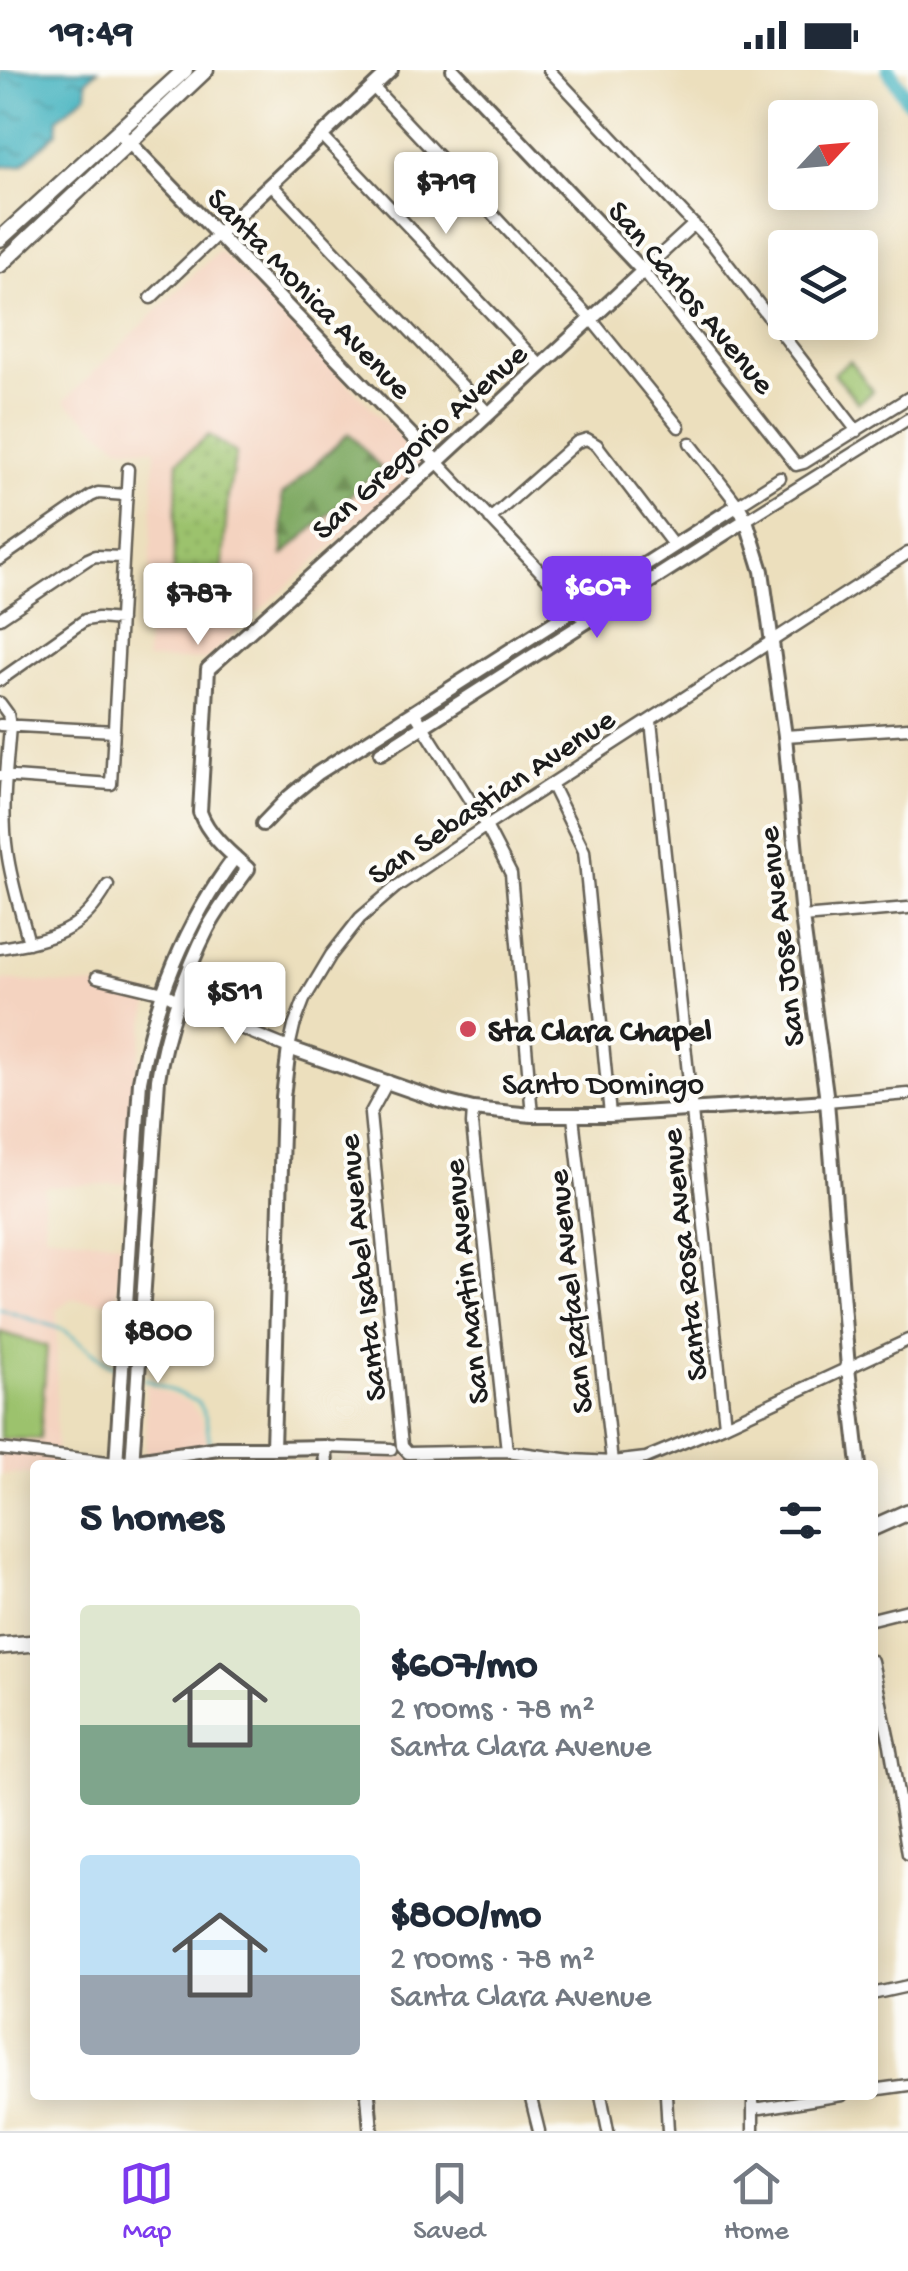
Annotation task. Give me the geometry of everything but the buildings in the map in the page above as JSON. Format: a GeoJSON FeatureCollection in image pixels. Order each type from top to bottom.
{"type":"FeatureCollection","features":[{"type":"Feature","properties":{"kind":"main road"},"geometry":{"type":"LineString","coordinates":[[124,138],[185,70]]}},
{"type":"Feature","properties":{"kind":"main road"},"geometry":{"type":"LineString","coordinates":[[2,251],[124,138],[206,70]]}},
{"type":"Feature","properties":{"kind":"main road"},"geometry":{"type":"LineString","coordinates":[[878,1525],[908,1512]]}},
{"type":"Feature","properties":{"kind":"main road"},"geometry":{"type":"LineString","coordinates":[[0,1646],[30,1643]]}},
{"type":"Feature","properties":{"kind":"street"},"geometry":{"type":"LineString","coordinates":[[151,298],[391,70]]}},
{"type":"Feature","properties":{"kind":"street","name":"San Carlos Avenue"},"geometry":{"type":"LineString","coordinates":[[453,70],[644,271],[796,465],[908,398]]}},
{"type":"Feature","properties":{"kind":"street"},"geometry":{"type":"LineString","coordinates":[[548,70],[694,224],[857,431]]}},
{"type":"Feature","properties":{"kind":"street"},"geometry":{"type":"LineString","coordinates":[[373,87],[592,319],[679,426]]}},
{"type":"Feature","properties":{"kind":"street"},"geometry":{"type":"LineString","coordinates":[[322,136],[541,366]]}},
{"type":"Feature","properties":{"kind":"street","name":"Santa Monica Avenue"},"geometry":{"type":"LineString","coordinates":[[124,138],[437,462],[586,623]]}},
{"type":"Feature","properties":{"kind":"street"},"geometry":{"type":"LineString","coordinates":[[272,184],[490,414]]}},
{"type":"Feature","properties":{"kind":"street","name":"San Gregorio Avenue"},"geometry":{"type":"LineString","coordinates":[[178,1001],[208,928],[248,869],[206,825],[200,812],[208,669],[694,224]]}},
{"type":"Feature","properties":{"kind":"street"},"geometry":{"type":"LineString","coordinates":[[381,754],[908,419]]}},
{"type":"Feature","properties":{"kind":"street"},"geometry":{"type":"LineString","coordinates":[[490,519],[576,442],[587,439],[598,445],[674,546]]}},
{"type":"Feature","properties":{"kind":"street"},"geometry":{"type":"LineString","coordinates":[[690,442],[738,505]]}},
{"type":"Feature","properties":{"kind":"street"},"geometry":{"type":"LineString","coordinates":[[3,776],[111,784],[128,469]]}},
{"type":"Feature","properties":{"kind":"street"},"geometry":{"type":"LineString","coordinates":[[263,824],[318,772],[780,478]]}},
{"type":"Feature","properties":{"kind":"street"},"geometry":{"type":"LineString","coordinates":[[0,559],[92,496],[126,494]]}},
{"type":"Feature","properties":{"kind":"street","name":"San Jose Avenue"},"geometry":{"type":"LineString","coordinates":[[738,505],[762,571],[785,736],[802,917],[827,1101],[857,1460]]}},
{"type":"Feature","properties":{"kind":"street","name":"San Sebastian Avenue"},"geometry":{"type":"LineString","coordinates":[[273,1448],[282,1097],[294,1026],[331,955],[360,918],[396,887],[908,553]]}},
{"type":"Feature","properties":{"kind":"street"},"geometry":{"type":"LineString","coordinates":[[0,618],[88,558],[123,557]]}},
{"type":"Feature","properties":{"kind":"street"},"geometry":{"type":"LineString","coordinates":[[0,680],[85,620],[120,620]]}},
{"type":"Feature","properties":{"kind":"street"},"geometry":{"type":"LineString","coordinates":[[0,703],[8,714],[3,776],[6,849],[29,943]]}},
{"type":"Feature","properties":{"kind":"street"},"geometry":{"type":"LineString","coordinates":[[414,712],[512,874],[532,1115]]}},
{"type":"Feature","properties":{"kind":"street","name":"Santa Rosa Avenue"},"geometry":{"type":"LineString","coordinates":[[651,721],[725,1425]]}},
{"type":"Feature","properties":{"kind":"street"},"geometry":{"type":"LineString","coordinates":[[5,726],[114,731]]}},
{"type":"Feature","properties":{"kind":"street"},"geometry":{"type":"LineString","coordinates":[[785,736],[908,728]]}},
{"type":"Feature","properties":{"kind":"street"},"geometry":{"type":"LineString","coordinates":[[551,784],[584,851],[610,1115]]}},
{"type":"Feature","properties":{"kind":"street"},"geometry":{"type":"LineString","coordinates":[[116,1460],[140,1081],[147,1043],[193,921],[235,857]]}},
{"type":"Feature","properties":{"kind":"street"},"geometry":{"type":"LineString","coordinates":[[0,948],[62,934],[102,897],[108,885]]}},
{"type":"Feature","properties":{"kind":"street"},"geometry":{"type":"LineString","coordinates":[[802,917],[908,908]]}},
{"type":"Feature","properties":{"kind":"street"},"geometry":{"type":"LineString","coordinates":[[96,977],[164,993],[178,1001],[163,1046],[158,1079],[132,1460]]}},
{"type":"Feature","properties":{"kind":"street","name":"Santo Domingo"},"geometry":{"type":"LineString","coordinates":[[196,1010],[289,1048],[442,1101],[532,1115],[691,1111],[908,1094]]}},
{"type":"Feature","properties":{"kind":"street","name":"Santa Isabel Avenue"},"geometry":{"type":"LineString","coordinates":[[388,1082],[370,1114],[402,1446],[408,1453],[506,1451]]}},
{"type":"Feature","properties":{"kind":"street","name":"San Martin Avenue"},"geometry":{"type":"LineString","coordinates":[[473,1108],[506,1451]]}},
{"type":"Feature","properties":{"kind":"street","name":"San Rafael Avenue"},"geometry":{"type":"LineString","coordinates":[[574,1116],[612,1460]]}},
{"type":"Feature","properties":{"kind":"street"},"geometry":{"type":"LineString","coordinates":[[629,1460],[646,1458],[725,1425],[908,1340]]}},
{"type":"Feature","properties":{"kind":"street"},"geometry":{"type":"LineString","coordinates":[[148,1460],[218,1448],[391,1449]]}},
{"type":"Feature","properties":{"kind":"street"},"geometry":{"type":"LineString","coordinates":[[325,1448],[326,1460]]}},
{"type":"Feature","properties":{"kind":"street"},"geometry":{"type":"LineString","coordinates":[[0,1449],[85,1460]]}},
{"type":"Feature","properties":{"kind":"street"},"geometry":{"type":"LineString","coordinates":[[506,1451],[572,1460]]}},
{"type":"Feature","properties":{"kind":"street"},"geometry":{"type":"LineString","coordinates":[[878,1618],[908,1610]]}},
{"type":"Feature","properties":{"kind":"street"},"geometry":{"type":"LineString","coordinates":[[878,1689],[908,1854]]}},
{"type":"Feature","properties":{"kind":"street"},"geometry":{"type":"LineString","coordinates":[[878,1993],[908,1986]]}},
{"type":"Feature","properties":{"kind":"street"},"geometry":{"type":"LineString","coordinates":[[878,2089],[908,2085]]}},
{"type":"Feature","properties":{"kind":"street"},"geometry":{"type":"LineString","coordinates":[[368,2100],[371,2131]]}},
{"type":"Feature","properties":{"kind":"street"},"geometry":{"type":"LineString","coordinates":[[531,2100],[538,2131]]}},
{"type":"Feature","properties":{"kind":"street"},"geometry":{"type":"LineString","coordinates":[[602,2100],[608,2131]]}},
{"type":"Feature","properties":{"kind":"street"},"geometry":{"type":"LineString","coordinates":[[666,2100],[668,2131]]}},
{"type":"Feature","properties":{"kind":"street"},"geometry":{"type":"LineString","coordinates":[[753,2100],[754,2131]]}},
{"type":"Feature","properties":{"kind":"street"},"geometry":{"type":"LineString","coordinates":[[760,2108],[810,2100]]}},
{"type":"Feature","properties":{"kind":"shaded area"},"geometry":{"type":"Polygon","coordinates":[[[219,250],[425,463],[205,660],[146,660],[155,449],[119,446],[64,401],[219,250]]]}},
{"type":"Feature","properties":{"kind":"shaded area"},"geometry":{"type":"Polygon","coordinates":[[[0,980],[151,994],[135,1076],[128,1183],[44,1187],[45,1234],[121,1243],[117,1303],[71,1299],[57,1310],[56,1460],[30,1460],[30,1474],[0,1475],[0,980]]]}},
{"type":"Feature","properties":{"kind":"shaded area"},"geometry":{"type":"Polygon","coordinates":[[[146,1384],[190,1403],[202,1420],[210,1457],[236,1460],[145,1460],[146,1384]]]}},
{"type":"Feature","properties":{"kind":"shaded area"},"geometry":{"type":"Polygon","coordinates":[[[459,1457],[459,1460],[347,1460],[459,1457]]]}},
{"type":"Feature","properties":{"kind":"green space"},"geometry":{"type":"Polygon","coordinates":[[[850,361],[873,391],[858,403],[834,373],[850,361]]]}},
{"type":"Feature","properties":{"kind":"green space"},"geometry":{"type":"Polygon","coordinates":[[[349,433],[381,468],[283,555],[282,495],[349,433]]]}},
{"type":"Feature","properties":{"kind":"green space"},"geometry":{"type":"Polygon","coordinates":[[[209,435],[236,453],[228,496],[222,577],[171,617],[178,461],[209,435]]]}},
{"type":"Feature","properties":{"kind":"green space"},"geometry":{"type":"Polygon","coordinates":[[[0,1332],[47,1346],[40,1439],[0,1439],[0,1332]]]}},
{"type":"Feature","properties":{"kind":"water"},"geometry":{"type":"Polygon","coordinates":[[[0,70],[98,70],[86,81],[87,94],[58,118],[57,132],[22,165],[0,167],[0,70]]]}},
{"type":"Feature","properties":{"kind":"waterway"},"geometry":{"type":"LineString","coordinates":[[889,70],[908,101]]}},
{"type":"Feature","properties":{"kind":"waterway"},"geometry":{"type":"LineString","coordinates":[[0,1309],[64,1330],[119,1368]]}},
{"type":"Feature","properties":{"kind":"waterway"},"geometry":{"type":"LineString","coordinates":[[145,1379],[198,1402],[206,1418],[210,1444]]}},
{"type":"Feature","properties":{"kind":"place","name":"Sta Clara Chapel"},"geometry":{"type":"Point","coordinates":[468,1029]}}]}
